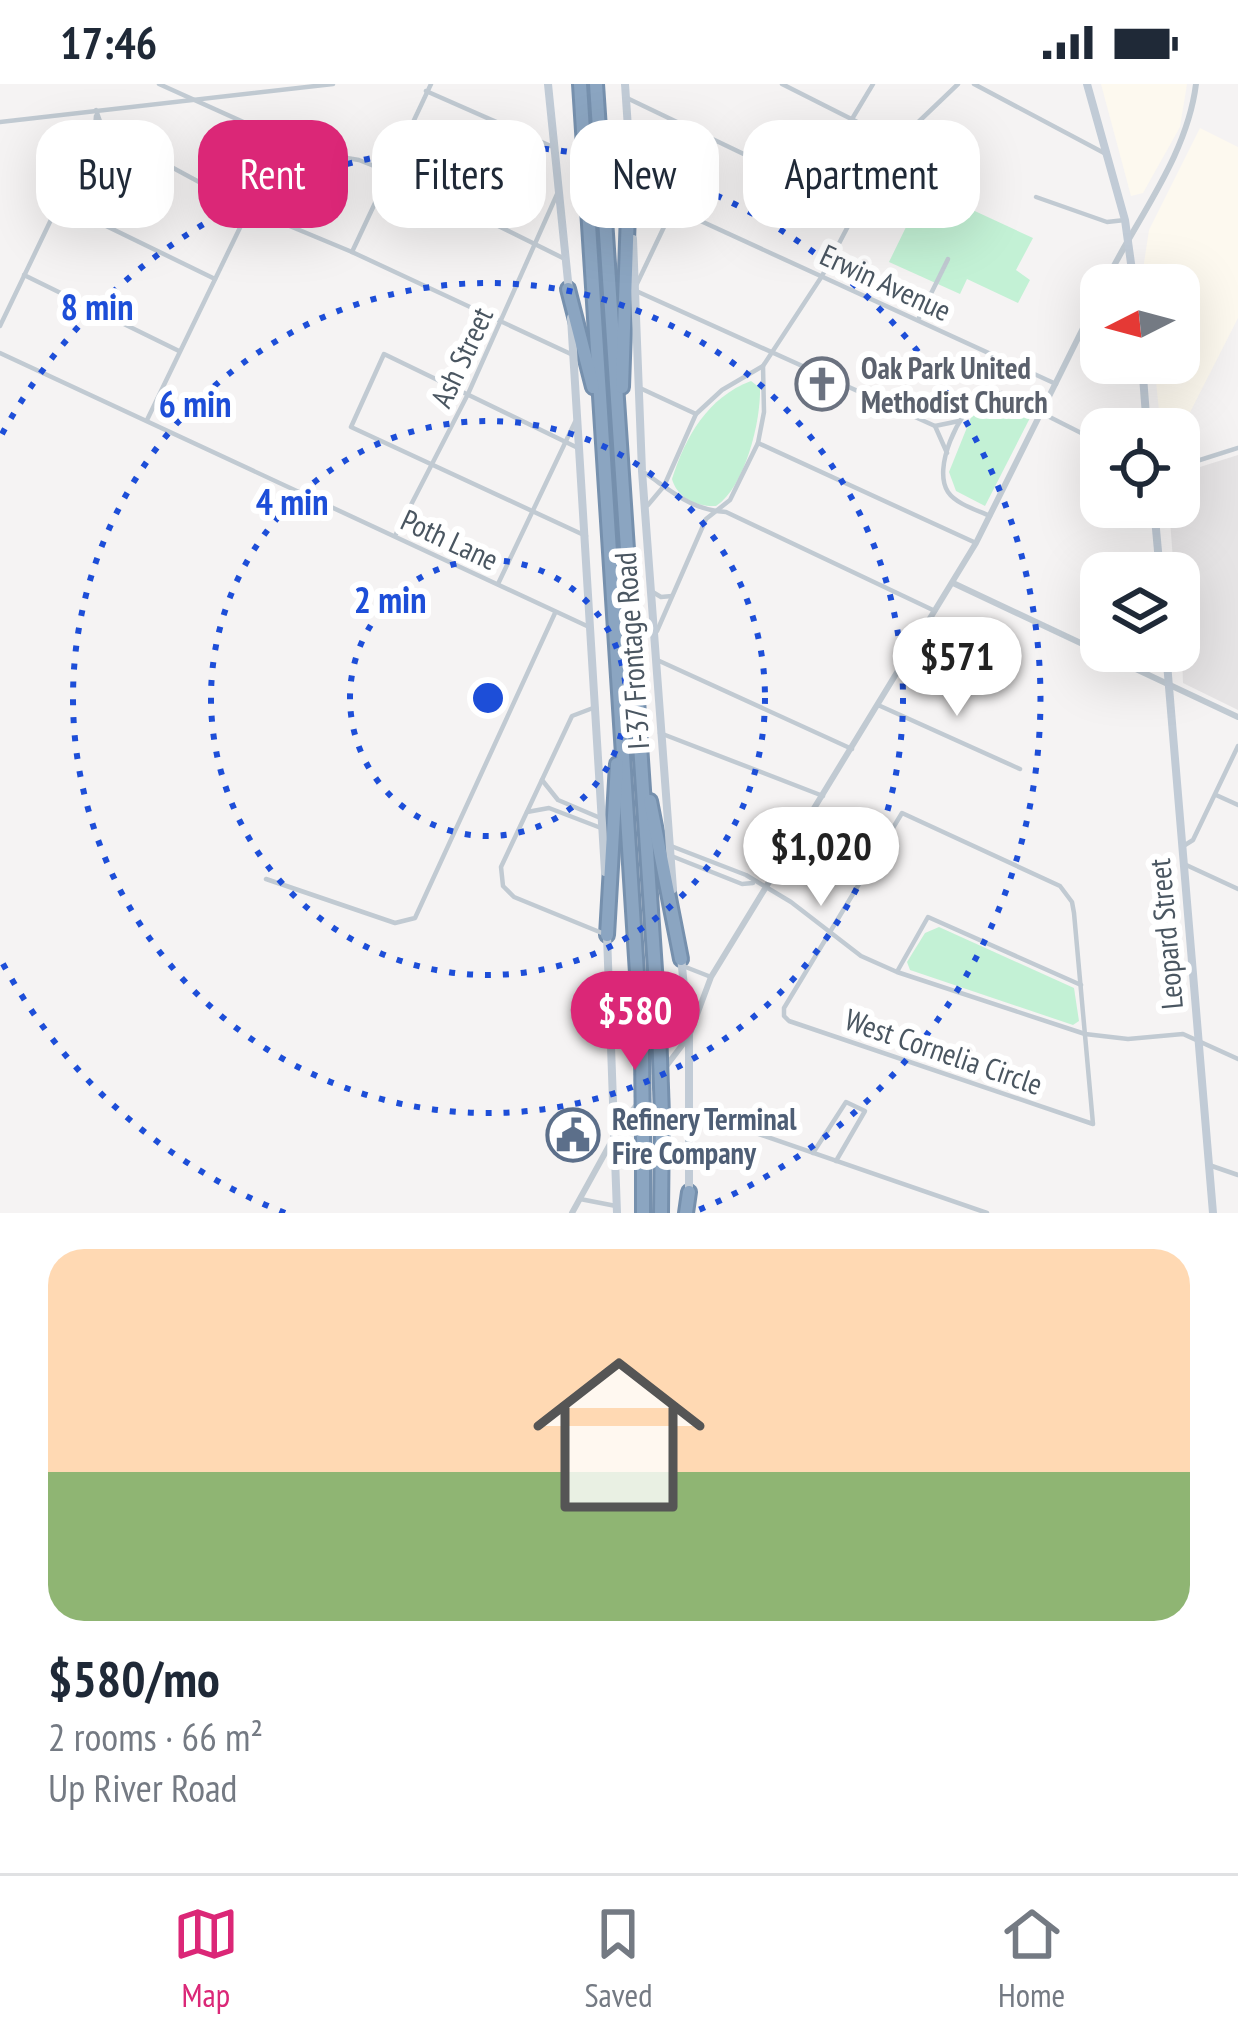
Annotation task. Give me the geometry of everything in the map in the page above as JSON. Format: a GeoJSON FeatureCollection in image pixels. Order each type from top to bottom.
{"type":"FeatureCollection","features":[{"type":"Feature","properties":{"kind":"highway"},"geometry":{"type":"LineString","coordinates":[[580,84],[641,1051],[643,1213]]}},
{"type":"Feature","properties":{"kind":"highway"},"geometry":{"type":"LineString","coordinates":[[596,85],[659,1030],[661,1213]]}},
{"type":"Feature","properties":{"kind":"highway"},"geometry":{"type":"LineString","coordinates":[[621,496],[626,228]]}},
{"type":"Feature","properties":{"kind":"highway"},"geometry":{"type":"LineString","coordinates":[[568,289],[602,423]]}},
{"type":"Feature","properties":{"kind":"highway"},"geometry":{"type":"LineString","coordinates":[[607,935],[621,733]]}},
{"type":"Feature","properties":{"kind":"highway"},"geometry":{"type":"LineString","coordinates":[[640,752],[682,962]]}},
{"type":"Feature","properties":{"kind":"highway"},"geometry":{"type":"LineString","coordinates":[[687,1213],[689,1192]]}},
{"type":"Feature","properties":{"kind":"main road","name":"I-37 Frontage Road"},"geometry":{"type":"LineString","coordinates":[[548,84],[581,450],[597,707],[617,1209]]}},
{"type":"Feature","properties":{"kind":"main road","name":"I-37 Frontage Road"},"geometry":{"type":"LineString","coordinates":[[626,84],[628,120]]}},
{"type":"Feature","properties":{"kind":"main road"},"geometry":{"type":"LineString","coordinates":[[1088,84],[1125,220],[1131,264]]}},
{"type":"Feature","properties":{"kind":"main road","name":"I-37 Frontage Road"},"geometry":{"type":"LineString","coordinates":[[633,228],[660,734],[689,1036],[689,1192]]}},
{"type":"Feature","properties":{"kind":"main road","name":"Leopard Street"},"geometry":{"type":"LineString","coordinates":[[1168,672],[1213,1213]]}},
{"type":"Feature","properties":{"kind":"street"},"geometry":{"type":"LineString","coordinates":[[159,84],[310,152],[372,165]]}},
{"type":"Feature","properties":{"kind":"street"},"geometry":{"type":"LineString","coordinates":[[0,122],[333,84]]}},
{"type":"Feature","properties":{"kind":"street"},"geometry":{"type":"LineString","coordinates":[[413,120],[431,84]]}},
{"type":"Feature","properties":{"kind":"street"},"geometry":{"type":"LineString","coordinates":[[782,84],[856,120]]}},
{"type":"Feature","properties":{"kind":"street"},"geometry":{"type":"LineString","coordinates":[[852,118],[873,84]]}},
{"type":"Feature","properties":{"kind":"street"},"geometry":{"type":"LineString","coordinates":[[920,120],[958,84]]}},
{"type":"Feature","properties":{"kind":"street"},"geometry":{"type":"LineString","coordinates":[[974,84],[1106,154]]}},
{"type":"Feature","properties":{"kind":"street"},"geometry":{"type":"LineString","coordinates":[[1115,264],[1182,143],[1196,84]]}},
{"type":"Feature","properties":{"kind":"street"},"geometry":{"type":"LineString","coordinates":[[426,92],[553,147]]}},
{"type":"Feature","properties":{"kind":"street"},"geometry":{"type":"LineString","coordinates":[[626,98],[743,154]]}},
{"type":"Feature","properties":{"kind":"street"},"geometry":{"type":"LineString","coordinates":[[95,120],[96,110]]}},
{"type":"Feature","properties":{"kind":"street"},"geometry":{"type":"LineString","coordinates":[[96,110],[103,130],[198,181]]}},
{"type":"Feature","properties":{"kind":"street","name":"Ash Street"},"geometry":{"type":"LineString","coordinates":[[395,537],[502,322],[558,192]]}},
{"type":"Feature","properties":{"kind":"street"},"geometry":{"type":"LineString","coordinates":[[1036,197],[1107,222],[1125,220]]}},
{"type":"Feature","properties":{"kind":"street"},"geometry":{"type":"LineString","coordinates":[[352,252],[372,208]]}},
{"type":"Feature","properties":{"kind":"street"},"geometry":{"type":"LineString","coordinates":[[0,326],[47,228]]}},
{"type":"Feature","properties":{"kind":"street"},"geometry":{"type":"LineString","coordinates":[[110,228],[215,279]]}},
{"type":"Feature","properties":{"kind":"street"},"geometry":{"type":"LineString","coordinates":[[146,421],[240,228]]}},
{"type":"Feature","properties":{"kind":"street"},"geometry":{"type":"LineString","coordinates":[[295,228],[573,355]]}},
{"type":"Feature","properties":{"kind":"street"},"geometry":{"type":"LineString","coordinates":[[502,228],[565,259]]}},
{"type":"Feature","properties":{"kind":"street"},"geometry":{"type":"LineString","coordinates":[[665,228],[634,290],[935,426],[962,421]]}},
{"type":"Feature","properties":{"kind":"street","name":"Erwin Avenue"},"geometry":{"type":"LineString","coordinates":[[718,228],[1056,384]]}},
{"type":"Feature","properties":{"kind":"street"},"geometry":{"type":"LineString","coordinates":[[654,636],[706,519],[730,500],[758,443],[764,412],[763,367],[822,276],[846,228]]}},
{"type":"Feature","properties":{"kind":"street"},"geometry":{"type":"LineString","coordinates":[[918,320],[948,259]]}},
{"type":"Feature","properties":{"kind":"street"},"geometry":{"type":"LineString","coordinates":[[634,266],[646,268]]}},
{"type":"Feature","properties":{"kind":"street"},"geometry":{"type":"LineString","coordinates":[[24,275],[178,352]]}},
{"type":"Feature","properties":{"kind":"street"},"geometry":{"type":"LineString","coordinates":[[572,1213],[615,1135],[689,1036],[711,977],[976,543],[1080,335]]}},
{"type":"Feature","properties":{"kind":"street","name":"Poth Lane"},"geometry":{"type":"LineString","coordinates":[[0,353],[592,628]]}},
{"type":"Feature","properties":{"kind":"street"},"geometry":{"type":"LineString","coordinates":[[581,450],[384,354],[351,427],[586,536]]}},
{"type":"Feature","properties":{"kind":"street"},"geometry":{"type":"LineString","coordinates":[[645,508],[664,486],[697,414],[722,390],[763,367]]}},
{"type":"Feature","properties":{"kind":"street"},"geometry":{"type":"LineString","coordinates":[[640,388],[697,414]]}},
{"type":"Feature","properties":{"kind":"street"},"geometry":{"type":"LineString","coordinates":[[990,516],[954,499],[946,490],[942,468],[972,403],[991,393],[1002,394],[1080,433]]}},
{"type":"Feature","properties":{"kind":"street"},"geometry":{"type":"LineString","coordinates":[[498,584],[578,417]]}},
{"type":"Feature","properties":{"kind":"street"},"geometry":{"type":"LineString","coordinates":[[935,426],[947,452]]}},
{"type":"Feature","properties":{"kind":"street"},"geometry":{"type":"LineString","coordinates":[[758,443],[976,543]]}},
{"type":"Feature","properties":{"kind":"street"},"geometry":{"type":"LineString","coordinates":[[1200,460],[1238,448]]}},
{"type":"Feature","properties":{"kind":"street"},"geometry":{"type":"LineString","coordinates":[[643,471],[685,502],[727,512],[935,610]]}},
{"type":"Feature","properties":{"kind":"street"},"geometry":{"type":"LineString","coordinates":[[952,583],[1238,717]]}},
{"type":"Feature","properties":{"kind":"street"},"geometry":{"type":"LineString","coordinates":[[651,591],[661,598],[672,596]]}},
{"type":"Feature","properties":{"kind":"street"},"geometry":{"type":"LineString","coordinates":[[266,879],[395,923],[415,918],[556,611]]}},
{"type":"Feature","properties":{"kind":"street"},"geometry":{"type":"LineString","coordinates":[[656,659],[851,749]]}},
{"type":"Feature","properties":{"kind":"street"},"geometry":{"type":"LineString","coordinates":[[878,705],[1020,769]]}},
{"type":"Feature","properties":{"kind":"street"},"geometry":{"type":"LineString","coordinates":[[597,707],[572,716],[501,867],[503,886],[514,897],[607,935]]}},
{"type":"Feature","properties":{"kind":"street"},"geometry":{"type":"LineString","coordinates":[[660,734],[823,796]]}},
{"type":"Feature","properties":{"kind":"street"},"geometry":{"type":"LineString","coordinates":[[1182,846],[1193,840],[1238,746]]}},
{"type":"Feature","properties":{"kind":"street"},"geometry":{"type":"LineString","coordinates":[[542,779],[552,795],[604,824]]}},
{"type":"Feature","properties":{"kind":"street"},"geometry":{"type":"LineString","coordinates":[[1216,795],[1238,805]]}},
{"type":"Feature","properties":{"kind":"street"},"geometry":{"type":"LineString","coordinates":[[562,813],[565,804]]}},
{"type":"Feature","properties":{"kind":"street"},"geometry":{"type":"LineString","coordinates":[[527,812],[549,808],[604,824]]}},
{"type":"Feature","properties":{"kind":"street"},"geometry":{"type":"LineString","coordinates":[[830,935],[902,813],[1060,886],[1072,902],[1085,1034]]}},
{"type":"Feature","properties":{"kind":"street"},"geometry":{"type":"LineString","coordinates":[[668,849],[742,884],[766,888],[861,956],[897,972],[1085,1034],[1128,1039],[1183,1034],[1238,1059]]}},
{"type":"Feature","properties":{"kind":"street"},"geometry":{"type":"LineString","coordinates":[[1184,864],[1238,889]]}},
{"type":"Feature","properties":{"kind":"street"},"geometry":{"type":"LineString","coordinates":[[897,972],[928,916],[1081,985]]}},
{"type":"Feature","properties":{"kind":"street","name":"West Cornelia Circle"},"geometry":{"type":"LineString","coordinates":[[830,935],[784,1008],[789,1021],[1093,1124],[1085,1034]]}},
{"type":"Feature","properties":{"kind":"street"},"geometry":{"type":"LineString","coordinates":[[682,962],[711,977]]}},
{"type":"Feature","properties":{"kind":"street"},"geometry":{"type":"LineString","coordinates":[[813,1153],[846,1102],[865,1111],[836,1161]]}},
{"type":"Feature","properties":{"kind":"street"},"geometry":{"type":"LineString","coordinates":[[691,1111],[987,1213]]}},
{"type":"Feature","properties":{"kind":"street"},"geometry":{"type":"LineString","coordinates":[[1208,1165],[1238,1175]]}},
{"type":"Feature","properties":{"kind":"street"},"geometry":{"type":"LineString","coordinates":[[580,1199],[617,1209]]}},
{"type":"Feature","properties":{"kind":"shaded area"},"geometry":{"type":"Polygon","coordinates":[[[1101,84],[1187,84],[1180,127],[1143,193],[1131,196],[1101,84]]]}},
{"type":"Feature","properties":{"kind":"shaded area"},"geometry":{"type":"Polygon","coordinates":[[[1200,128],[1238,147],[1238,318],[1192,408],[1159,408],[1156,384],[1200,384],[1200,264],[1144,264],[1149,230],[1200,128]]]}},
{"type":"Feature","properties":{"kind":"shaded area"},"geometry":{"type":"Polygon","coordinates":[[[1238,455],[1238,710],[1183,683],[1183,672],[1200,672],[1200,552],[1172,552],[1171,528],[1200,528],[1200,467],[1238,455]]]}},
{"type":"Feature","properties":{"kind":"green space"},"geometry":{"type":"Polygon","coordinates":[[[980,213],[1033,238],[1016,270],[1030,280],[1018,303],[967,279],[960,294],[889,262],[906,228],[980,228],[980,213]]]}},
{"type":"Feature","properties":{"kind":"green space"},"geometry":{"type":"Polygon","coordinates":[[[751,381],[760,388],[758,418],[743,469],[716,506],[689,500],[672,479],[684,448],[700,420],[722,397],[751,381]]]}},
{"type":"Feature","properties":{"kind":"green space"},"geometry":{"type":"Polygon","coordinates":[[[991,401],[1003,401],[1032,414],[985,506],[956,491],[949,472],[972,415],[991,401]]]}},
{"type":"Feature","properties":{"kind":"green space"},"geometry":{"type":"Polygon","coordinates":[[[939,927],[1074,988],[1079,1021],[1073,1025],[910,970],[907,962],[925,933],[939,927]]]}},
{"type":"Feature","properties":{"kind":"place","name":"Oak Park United Methodist Church"},"geometry":{"type":"Point","coordinates":[822,384]}},
{"type":"Feature","properties":{"kind":"place","name":"Refinery Terminal Fire Company"},"geometry":{"type":"Point","coordinates":[573,1135]}}]}
